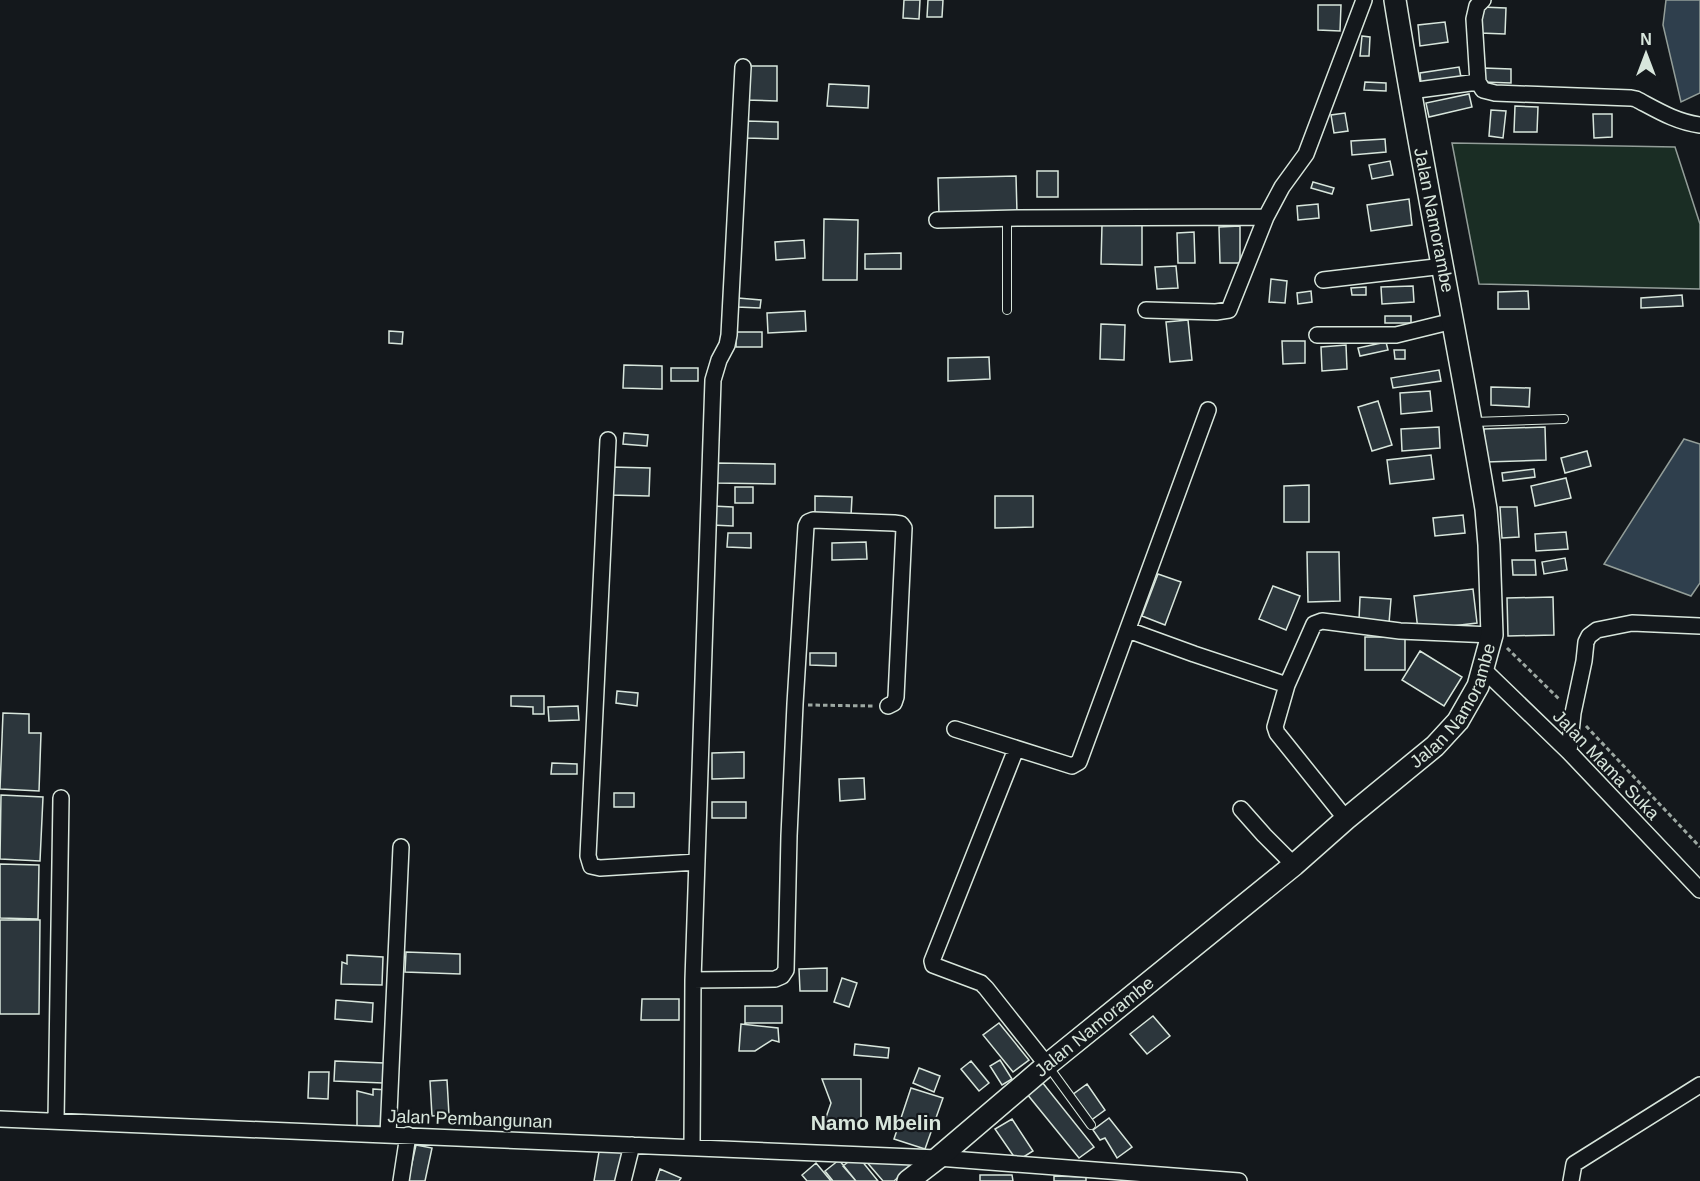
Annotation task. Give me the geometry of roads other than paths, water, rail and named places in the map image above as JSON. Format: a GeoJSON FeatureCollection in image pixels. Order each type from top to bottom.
{"type":"FeatureCollection","features":[{"type":"Feature","properties":{"kind":"main road","name":"Jalan Namorambe"},"geometry":{"type":"LineString","coordinates":[[908,1181],[1294,865],[1435,746],[1458,722],[1478,686],[1492,635],[1486,509],[1395,0]]}},
{"type":"Feature","properties":{"kind":"street"},"geometry":{"type":"LineString","coordinates":[[1146,310],[1216,312],[1228,310],[1266,217],[1282,187],[1306,154],[1365,0]]}},
{"type":"Feature","properties":{"kind":"street"},"geometry":{"type":"LineString","coordinates":[[1483,0],[1477,6],[1474,19],[1478,82],[1484,90],[1495,93],[1636,99],[1664,115],[1689,124],[1700,125]]}},
{"type":"Feature","properties":{"kind":"street"},"geometry":{"type":"LineString","coordinates":[[692,1148],[693,980],[713,380],[729,335],[743,67]]}},
{"type":"Feature","properties":{"kind":"street"},"geometry":{"type":"LineString","coordinates":[[1410,91],[1478,82]]}},
{"type":"Feature","properties":{"kind":"street"},"geometry":{"type":"LineString","coordinates":[[938,220],[1266,217]]}},
{"type":"Feature","properties":{"kind":"street"},"geometry":{"type":"LineString","coordinates":[[1323,280],[1444,266]]}},
{"type":"Feature","properties":{"kind":"street"},"geometry":{"type":"LineString","coordinates":[[1317,335],[1396,335],[1454,321]]}},
{"type":"Feature","properties":{"kind":"street"},"geometry":{"type":"LineString","coordinates":[[954,729],[1072,766],[1079,762],[1208,410]]}},
{"type":"Feature","properties":{"kind":"street"},"geometry":{"type":"LineString","coordinates":[[608,440],[588,856],[591,866],[600,868],[697,862]]}},
{"type":"Feature","properties":{"kind":"street"},"geometry":{"type":"LineString","coordinates":[[693,980],[775,979],[782,976],[786,970],[795,704],[808,522],[813,520],[894,523],[901,524],[904,528],[896,697],[894,703],[888,706]]}},
{"type":"Feature","properties":{"kind":"street"},"geometry":{"type":"LineString","coordinates":[[1346,819],[1277,733],[1275,727],[1287,685],[1314,624],[1317,622],[1400,631],[1492,635]]}},
{"type":"Feature","properties":{"kind":"street"},"geometry":{"type":"LineString","coordinates":[[1569,752],[1573,713],[1589,636],[1597,630],[1632,623],[1700,626]]}},
{"type":"Feature","properties":{"kind":"street"},"geometry":{"type":"LineString","coordinates":[[1128,630],[1287,685]]}},
{"type":"Feature","properties":{"kind":"street","name":"Jalan Mama Suka"},"geometry":{"type":"LineString","coordinates":[[1483,669],[1569,752],[1700,890]]}},
{"type":"Feature","properties":{"kind":"street"},"geometry":{"type":"LineString","coordinates":[[1016,749],[932,961],[933,965],[981,983],[1047,1065]]}},
{"type":"Feature","properties":{"kind":"street"},"geometry":{"type":"LineString","coordinates":[[56,1121],[61,798]]}},
{"type":"Feature","properties":{"kind":"street"},"geometry":{"type":"LineString","coordinates":[[1241,809],[1294,865]]}},
{"type":"Feature","properties":{"kind":"street"},"geometry":{"type":"LineString","coordinates":[[388,1135],[400,847]]}},
{"type":"Feature","properties":{"kind":"street"},"geometry":{"type":"LineString","coordinates":[[1571,1181],[1574,1164],[1700,1085]]}},
{"type":"Feature","properties":{"kind":"street","name":"Jalan Pembangunan"},"geometry":{"type":"LineString","coordinates":[[0,1119],[938,1158],[1239,1181]]}},
{"type":"Feature","properties":{"kind":"street"},"geometry":{"type":"LineString","coordinates":[[401,1181],[408,1136]]}},
{"type":"Feature","properties":{"kind":"street"},"geometry":{"type":"LineString","coordinates":[[623,1181],[632,1145]]}},
{"type":"Feature","properties":{"kind":"lane"},"geometry":{"type":"LineString","coordinates":[[1007,218],[1007,310]]}},
{"type":"Feature","properties":{"kind":"lane"},"geometry":{"type":"LineString","coordinates":[[1471,422],[1564,419]]}},
{"type":"Feature","properties":{"kind":"lane"},"geometry":{"type":"LineString","coordinates":[[1047,1065],[1091,1125]]}},
{"type":"Feature","properties":{"kind":"water"},"geometry":{"type":"Polygon","coordinates":[[[1666,0],[1700,0],[1700,93],[1681,102],[1663,25],[1666,0]]]}},
{"type":"Feature","properties":{"kind":"water"},"geometry":{"type":"Polygon","coordinates":[[[1684,439],[1700,444],[1700,583],[1691,596],[1604,564],[1684,439]]]}},
{"type":"Feature","properties":{"kind":"district","name":"Namo Mbelin"},"geometry":{"type":"Point","coordinates":[876,1122]}}]}
